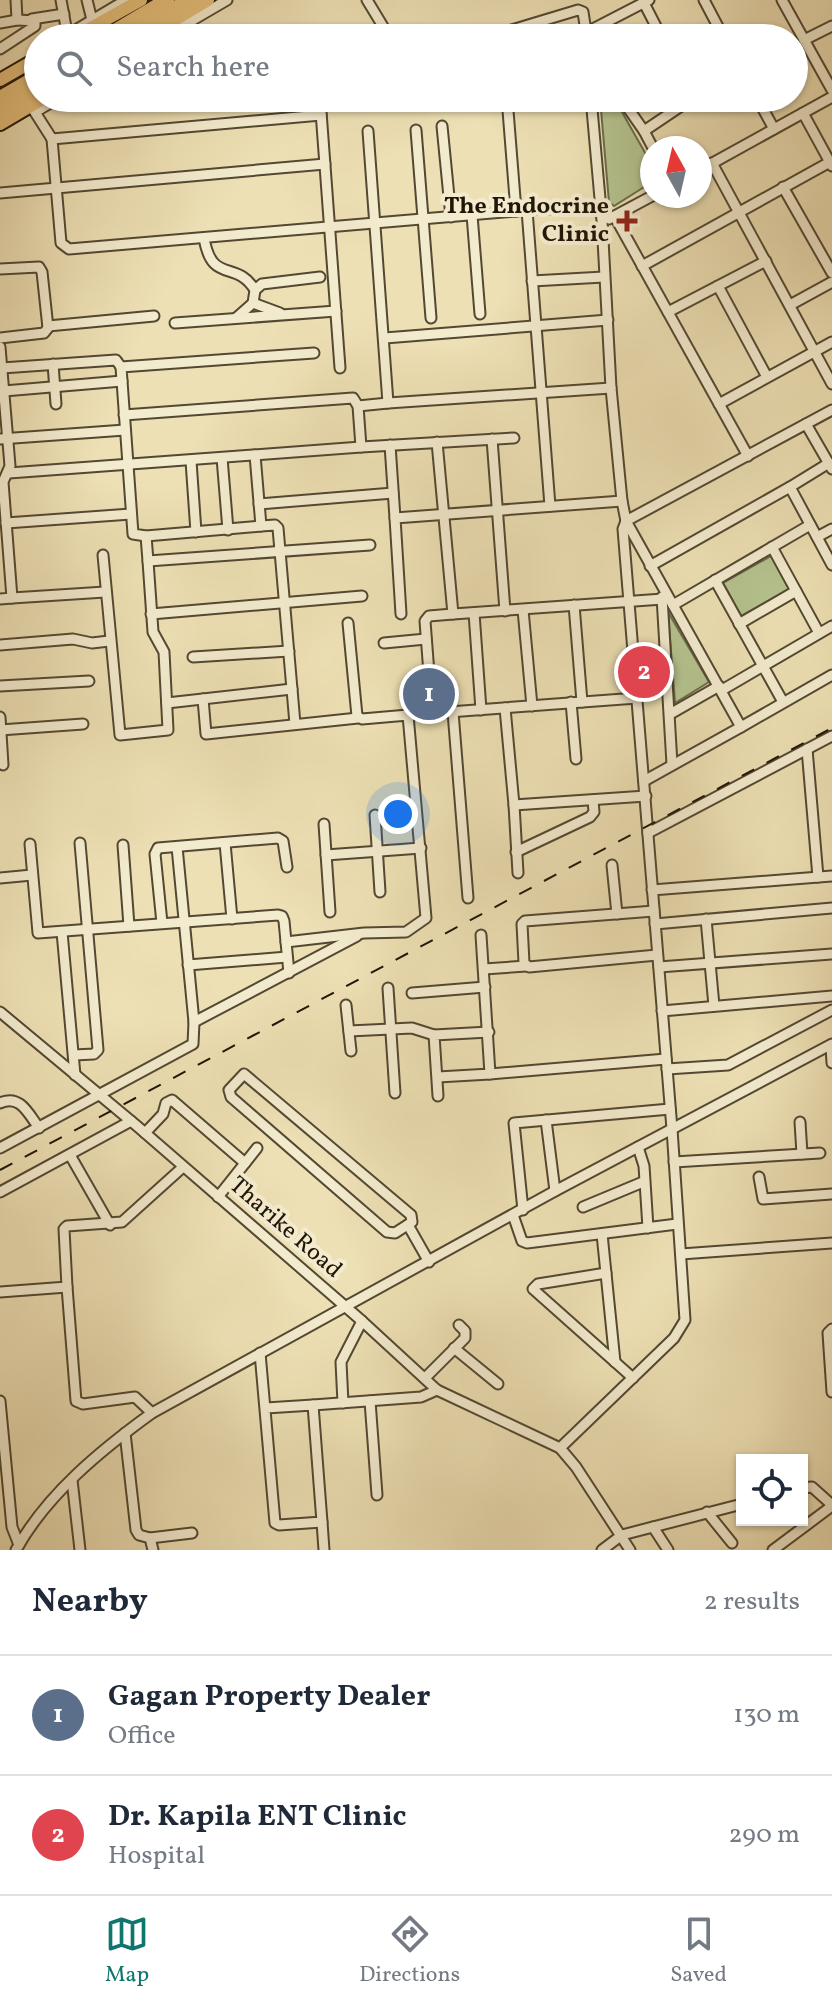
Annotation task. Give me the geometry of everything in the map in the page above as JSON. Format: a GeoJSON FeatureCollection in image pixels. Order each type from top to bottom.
{"type":"FeatureCollection","features":[{"type":"Feature","properties":{"kind":"highway"},"geometry":{"type":"LineString","coordinates":[[127,24],[167,0]]}},
{"type":"Feature","properties":{"kind":"highway"},"geometry":{"type":"LineString","coordinates":[[149,24],[189,0]]}},
{"type":"Feature","properties":{"kind":"highway"},"geometry":{"type":"LineString","coordinates":[[0,112],[19,102]]}},
{"type":"Feature","properties":{"kind":"main road"},"geometry":{"type":"LineString","coordinates":[[94,24],[141,0]]}},
{"type":"Feature","properties":{"kind":"main road"},"geometry":{"type":"LineString","coordinates":[[168,24],[208,0]]}},
{"type":"Feature","properties":{"kind":"main road"},"geometry":{"type":"LineString","coordinates":[[0,80],[24,64]]}},
{"type":"Feature","properties":{"kind":"main road"},"geometry":{"type":"LineString","coordinates":[[0,124],[19,102]]}},
{"type":"Feature","properties":{"kind":"street"},"geometry":{"type":"LineString","coordinates":[[16,0],[18,20]]}},
{"type":"Feature","properties":{"kind":"street"},"geometry":{"type":"LineString","coordinates":[[61,0],[66,24]]}},
{"type":"Feature","properties":{"kind":"street"},"geometry":{"type":"LineString","coordinates":[[87,0],[92,20]]}},
{"type":"Feature","properties":{"kind":"street"},"geometry":{"type":"LineString","coordinates":[[86,24],[126,0]]}},
{"type":"Feature","properties":{"kind":"street"},"geometry":{"type":"LineString","coordinates":[[186,24],[227,0]]}},
{"type":"Feature","properties":{"kind":"street"},"geometry":{"type":"LineString","coordinates":[[367,0],[382,24]]}},
{"type":"Feature","properties":{"kind":"street"},"geometry":{"type":"LineString","coordinates":[[704,0],[717,24]]}},
{"type":"Feature","properties":{"kind":"street"},"geometry":{"type":"LineString","coordinates":[[782,0],[795,24]]}},
{"type":"Feature","properties":{"kind":"street"},"geometry":{"type":"LineString","coordinates":[[608,24],[646,2],[656,24]]}},
{"type":"Feature","properties":{"kind":"street"},"geometry":{"type":"LineString","coordinates":[[535,24],[578,10],[583,12],[585,24]]}},
{"type":"Feature","properties":{"kind":"street"},"geometry":{"type":"LineString","coordinates":[[0,23],[64,14]]}},
{"type":"Feature","properties":{"kind":"street"},"geometry":{"type":"LineString","coordinates":[[32,19],[35,24]]}},
{"type":"Feature","properties":{"kind":"street"},"geometry":{"type":"LineString","coordinates":[[808,38],[832,26]]}},
{"type":"Feature","properties":{"kind":"street"},"geometry":{"type":"LineString","coordinates":[[0,49],[24,34]]}},
{"type":"Feature","properties":{"kind":"street"},"geometry":{"type":"LineString","coordinates":[[808,47],[832,90]]}},
{"type":"Feature","properties":{"kind":"street"},"geometry":{"type":"LineString","coordinates":[[0,74],[24,62]]}},
{"type":"Feature","properties":{"kind":"street"},"geometry":{"type":"LineString","coordinates":[[808,110],[832,97]]}},
{"type":"Feature","properties":{"kind":"street"},"geometry":{"type":"LineString","coordinates":[[28,112],[52,139],[60,239],[66,248],[600,206]]}},
{"type":"Feature","properties":{"kind":"street"},"geometry":{"type":"LineString","coordinates":[[321,112],[340,368]]}},
{"type":"Feature","properties":{"kind":"street"},"geometry":{"type":"LineString","coordinates":[[509,112],[532,281],[550,506]]}},
{"type":"Feature","properties":{"kind":"street"},"geometry":{"type":"LineString","coordinates":[[592,112],[611,388],[626,521],[741,727]]}},
{"type":"Feature","properties":{"kind":"street"},"geometry":{"type":"LineString","coordinates":[[631,112],[647,136]]}},
{"type":"Feature","properties":{"kind":"street"},"geometry":{"type":"LineString","coordinates":[[644,131],[674,112]]}},
{"type":"Feature","properties":{"kind":"street"},"geometry":{"type":"LineString","coordinates":[[765,112],[774,129]]}},
{"type":"Feature","properties":{"kind":"street"},"geometry":{"type":"LineString","coordinates":[[642,266],[738,211],[831,164],[803,113],[712,163],[738,211],[766,261],[815,351],[832,384]]}},
{"type":"Feature","properties":{"kind":"street"},"geometry":{"type":"LineString","coordinates":[[52,139],[321,115]]}},
{"type":"Feature","properties":{"kind":"street"},"geometry":{"type":"LineString","coordinates":[[442,126],[451,217]]}},
{"type":"Feature","properties":{"kind":"street"},"geometry":{"type":"LineString","coordinates":[[416,130],[431,318]]}},
{"type":"Feature","properties":{"kind":"street"},"geometry":{"type":"LineString","coordinates":[[368,131],[388,403]]}},
{"type":"Feature","properties":{"kind":"street"},"geometry":{"type":"LineString","coordinates":[[0,193],[325,164]]}},
{"type":"Feature","properties":{"kind":"street"},"geometry":{"type":"LineString","coordinates":[[783,187],[832,273]]}},
{"type":"Feature","properties":{"kind":"street"},"geometry":{"type":"LineString","coordinates":[[602,221],[640,203]]}},
{"type":"Feature","properties":{"kind":"street"},"geometry":{"type":"LineString","coordinates":[[472,215],[480,314]]}},
{"type":"Feature","properties":{"kind":"street"},"geometry":{"type":"LineString","coordinates":[[615,217],[748,456]]}},
{"type":"Feature","properties":{"kind":"street"},"geometry":{"type":"LineString","coordinates":[[204,238],[206,253],[212,263],[247,280],[255,290]]}},
{"type":"Feature","properties":{"kind":"street"},"geometry":{"type":"LineString","coordinates":[[668,312],[766,261]]}},
{"type":"Feature","properties":{"kind":"street"},"geometry":{"type":"LineString","coordinates":[[0,269],[39,267],[48,326],[44,333],[0,338]]}},
{"type":"Feature","properties":{"kind":"street"},"geometry":{"type":"LineString","coordinates":[[236,318],[253,303],[255,290],[262,284],[320,277]]}},
{"type":"Feature","properties":{"kind":"street"},"geometry":{"type":"LineString","coordinates":[[532,281],[604,277]]}},
{"type":"Feature","properties":{"kind":"street"},"geometry":{"type":"LineString","coordinates":[[790,305],[832,282]]}},
{"type":"Feature","properties":{"kind":"street"},"geometry":{"type":"LineString","coordinates":[[718,286],[767,377]]}},
{"type":"Feature","properties":{"kind":"street"},"geometry":{"type":"LineString","coordinates":[[253,303],[285,315]]}},
{"type":"Feature","properties":{"kind":"street"},"geometry":{"type":"LineString","coordinates":[[175,323],[336,311]]}},
{"type":"Feature","properties":{"kind":"street"},"geometry":{"type":"LineString","coordinates":[[48,326],[154,316]]}},
{"type":"Feature","properties":{"kind":"street"},"geometry":{"type":"LineString","coordinates":[[385,338],[608,320]]}},
{"type":"Feature","properties":{"kind":"street"},"geometry":{"type":"LineString","coordinates":[[719,404],[832,342]]}},
{"type":"Feature","properties":{"kind":"street"},"geometry":{"type":"LineString","coordinates":[[0,347],[4,439],[9,473]]}},
{"type":"Feature","properties":{"kind":"street"},"geometry":{"type":"LineString","coordinates":[[121,367],[314,353]]}},
{"type":"Feature","properties":{"kind":"street"},"geometry":{"type":"LineString","coordinates":[[2,368],[116,360],[121,367],[133,534],[146,536],[261,526],[278,528],[295,724]]}},
{"type":"Feature","properties":{"kind":"street"},"geometry":{"type":"LineString","coordinates":[[53,364],[56,404]]}},
{"type":"Feature","properties":{"kind":"street"},"geometry":{"type":"LineString","coordinates":[[4,391],[122,381]]}},
{"type":"Feature","properties":{"kind":"street"},"geometry":{"type":"LineString","coordinates":[[358,406],[611,388]]}},
{"type":"Feature","properties":{"kind":"street"},"geometry":{"type":"LineString","coordinates":[[124,415],[353,398],[358,406],[361,447]]}},
{"type":"Feature","properties":{"kind":"street"},"geometry":{"type":"LineString","coordinates":[[560,1448],[684,1325],[672,1129],[623,529],[626,521],[832,410]]}},
{"type":"Feature","properties":{"kind":"street"},"geometry":{"type":"LineString","coordinates":[[650,566],[830,466],[806,424]]}},
{"type":"Feature","properties":{"kind":"street"},"geometry":{"type":"LineString","coordinates":[[4,439],[125,430]]}},
{"type":"Feature","properties":{"kind":"street"},"geometry":{"type":"LineString","coordinates":[[12,598],[3,479],[9,473],[514,438]]}},
{"type":"Feature","properties":{"kind":"street"},"geometry":{"type":"LineString","coordinates":[[492,439],[505,611]]}},
{"type":"Feature","properties":{"kind":"street"},"geometry":{"type":"LineString","coordinates":[[437,442],[453,614]]}},
{"type":"Feature","properties":{"kind":"street"},"geometry":{"type":"LineString","coordinates":[[390,445],[401,614]]}},
{"type":"Feature","properties":{"kind":"street"},"geometry":{"type":"LineString","coordinates":[[255,455],[261,526]]}},
{"type":"Feature","properties":{"kind":"street"},"geometry":{"type":"LineString","coordinates":[[222,458],[228,530]]}},
{"type":"Feature","properties":{"kind":"street"},"geometry":{"type":"LineString","coordinates":[[191,461],[196,532]]}},
{"type":"Feature","properties":{"kind":"street"},"geometry":{"type":"LineString","coordinates":[[790,487],[832,565]]}},
{"type":"Feature","properties":{"kind":"street"},"geometry":{"type":"LineString","coordinates":[[259,504],[393,493]]}},
{"type":"Feature","properties":{"kind":"street"},"geometry":{"type":"LineString","coordinates":[[395,518],[622,501]]}},
{"type":"Feature","properties":{"kind":"street"},"geometry":{"type":"LineString","coordinates":[[6,523],[131,514]]}},
{"type":"Feature","properties":{"kind":"street"},"geometry":{"type":"LineString","coordinates":[[673,605],[810,525]]}},
{"type":"Feature","properties":{"kind":"street"},"geometry":{"type":"LineString","coordinates":[[817,537],[832,529]]}},
{"type":"Feature","properties":{"kind":"street"},"geometry":{"type":"LineString","coordinates":[[103,555],[120,735],[168,730],[164,650],[154,634],[146,536]]}},
{"type":"Feature","properties":{"kind":"street"},"geometry":{"type":"LineString","coordinates":[[148,561],[370,545]]}},
{"type":"Feature","properties":{"kind":"street"},"geometry":{"type":"LineString","coordinates":[[772,547],[819,633]]}},
{"type":"Feature","properties":{"kind":"street"},"geometry":{"type":"LineString","coordinates":[[715,580],[783,702]]}},
{"type":"Feature","properties":{"kind":"street"},"geometry":{"type":"LineString","coordinates":[[662,585],[672,764]]}},
{"type":"Feature","properties":{"kind":"street"},"geometry":{"type":"LineString","coordinates":[[739,624],[796,591]]}},
{"type":"Feature","properties":{"kind":"street"},"geometry":{"type":"LineString","coordinates":[[0,599],[105,592]]}},
{"type":"Feature","properties":{"kind":"street"},"geometry":{"type":"LineString","coordinates":[[151,614],[362,596]]}},
{"type":"Feature","properties":{"kind":"street"},"geometry":{"type":"LineString","coordinates":[[432,713],[426,618],[663,599]]}},
{"type":"Feature","properties":{"kind":"street"},"geometry":{"type":"LineString","coordinates":[[574,605],[582,702]]}},
{"type":"Feature","properties":{"kind":"street"},"geometry":{"type":"LineString","coordinates":[[523,610],[532,706]]}},
{"type":"Feature","properties":{"kind":"street"},"geometry":{"type":"LineString","coordinates":[[474,613],[481,710]]}},
{"type":"Feature","properties":{"kind":"street"},"geometry":{"type":"LineString","coordinates":[[348,623],[358,718]]}},
{"type":"Feature","properties":{"kind":"street"},"geometry":{"type":"LineString","coordinates":[[670,714],[832,626]]}},
{"type":"Feature","properties":{"kind":"street"},"geometry":{"type":"LineString","coordinates":[[0,645],[77,638],[92,643],[109,641]]}},
{"type":"Feature","properties":{"kind":"street"},"geometry":{"type":"LineString","coordinates":[[384,643],[426,639]]}},
{"type":"Feature","properties":{"kind":"street"},"geometry":{"type":"LineString","coordinates":[[193,657],[289,651]]}},
{"type":"Feature","properties":{"kind":"street"},"geometry":{"type":"LineString","coordinates":[[644,781],[832,675]]}},
{"type":"Feature","properties":{"kind":"street"},"geometry":{"type":"LineString","coordinates":[[0,686],[89,681]]}},
{"type":"Feature","properties":{"kind":"street"},"geometry":{"type":"LineString","coordinates":[[167,703],[292,689]]}},
{"type":"Feature","properties":{"kind":"street"},"geometry":{"type":"LineString","coordinates":[[203,699],[206,734],[358,718],[637,698]]}},
{"type":"Feature","properties":{"kind":"street"},"geometry":{"type":"LineString","coordinates":[[571,702],[576,759]]}},
{"type":"Feature","properties":{"kind":"street"},"geometry":{"type":"LineString","coordinates":[[505,708],[518,873]]}},
{"type":"Feature","properties":{"kind":"street"},"geometry":{"type":"LineString","coordinates":[[453,712],[468,898]]}},
{"type":"Feature","properties":{"kind":"street"},"geometry":{"type":"LineString","coordinates":[[286,942],[364,933],[406,932],[425,920],[408,715]]}},
{"type":"Feature","properties":{"kind":"street"},"geometry":{"type":"LineString","coordinates":[[0,717],[3,765]]}},
{"type":"Feature","properties":{"kind":"street"},"geometry":{"type":"LineString","coordinates":[[1,730],[83,724]]}},
{"type":"Feature","properties":{"kind":"street"},"geometry":{"type":"LineString","coordinates":[[648,833],[832,736]]}},
{"type":"Feature","properties":{"kind":"street"},"geometry":{"type":"LineString","coordinates":[[807,749],[818,877]]}},
{"type":"Feature","properties":{"kind":"street"},"geometry":{"type":"LineString","coordinates":[[514,805],[646,796]]}},
{"type":"Feature","properties":{"kind":"street"},"geometry":{"type":"LineString","coordinates":[[516,852],[590,817],[594,812],[593,800]]}},
{"type":"Feature","properties":{"kind":"street"},"geometry":{"type":"LineString","coordinates":[[375,815],[380,892]]}},
{"type":"Feature","properties":{"kind":"street"},"geometry":{"type":"LineString","coordinates":[[324,824],[330,912]]}},
{"type":"Feature","properties":{"kind":"street"},"geometry":{"type":"LineString","coordinates":[[162,923],[155,851],[158,848],[281,839],[287,867]]}},
{"type":"Feature","properties":{"kind":"street"},"geometry":{"type":"LineString","coordinates":[[74,1055],[94,1054],[98,1050],[80,843]]}},
{"type":"Feature","properties":{"kind":"street"},"geometry":{"type":"LineString","coordinates":[[225,843],[232,919]]}},
{"type":"Feature","properties":{"kind":"street"},"geometry":{"type":"LineString","coordinates":[[30,844],[37,930],[42,934],[282,916],[289,973]]}},
{"type":"Feature","properties":{"kind":"street"},"geometry":{"type":"LineString","coordinates":[[123,845],[129,926]]}},
{"type":"Feature","properties":{"kind":"street"},"geometry":{"type":"LineString","coordinates":[[0,1148],[190,1047],[195,1040],[177,847]]}},
{"type":"Feature","properties":{"kind":"street"},"geometry":{"type":"LineString","coordinates":[[326,855],[421,848]]}},
{"type":"Feature","properties":{"kind":"street"},"geometry":{"type":"LineString","coordinates":[[612,865],[617,914]]}},
{"type":"Feature","properties":{"kind":"street"},"geometry":{"type":"LineString","coordinates":[[0,878],[32,875]]}},
{"type":"Feature","properties":{"kind":"street"},"geometry":{"type":"LineString","coordinates":[[652,890],[832,876]]}},
{"type":"Feature","properties":{"kind":"street"},"geometry":{"type":"LineString","coordinates":[[655,924],[832,908]]}},
{"type":"Feature","properties":{"kind":"street"},"geometry":{"type":"LineString","coordinates":[[526,966],[524,922],[654,911]]}},
{"type":"Feature","properties":{"kind":"street"},"geometry":{"type":"LineString","coordinates":[[706,919],[714,1006]]}},
{"type":"Feature","properties":{"kind":"street"},"geometry":{"type":"LineString","coordinates":[[62,932],[75,1075]]}},
{"type":"Feature","properties":{"kind":"street"},"geometry":{"type":"LineString","coordinates":[[194,1022],[364,933]]}},
{"type":"Feature","properties":{"kind":"street"},"geometry":{"type":"LineString","coordinates":[[481,935],[490,1074]]}},
{"type":"Feature","properties":{"kind":"street"},"geometry":{"type":"LineString","coordinates":[[659,967],[832,954]]}},
{"type":"Feature","properties":{"kind":"street"},"geometry":{"type":"LineString","coordinates":[[484,969],[657,955]]}},
{"type":"Feature","properties":{"kind":"street"},"geometry":{"type":"LineString","coordinates":[[188,965],[287,957]]}},
{"type":"Feature","properties":{"kind":"street"},"geometry":{"type":"LineString","coordinates":[[412,993],[485,987]]}},
{"type":"Feature","properties":{"kind":"street"},"geometry":{"type":"LineString","coordinates":[[388,988],[395,1093]]}},
{"type":"Feature","properties":{"kind":"street"},"geometry":{"type":"LineString","coordinates":[[662,1011],[832,996]]}},
{"type":"Feature","properties":{"kind":"street"},"geometry":{"type":"LineString","coordinates":[[346,1005],[351,1051]]}},
{"type":"Feature","properties":{"kind":"street"},"geometry":{"type":"LineString","coordinates":[[438,1077],[666,1064],[728,1065],[832,1010]]}},
{"type":"Feature","properties":{"kind":"street","name":"Tharike Road"},"geometry":{"type":"LineString","coordinates":[[0,1012],[145,1133],[437,1390],[560,1448],[630,1550]]}},
{"type":"Feature","properties":{"kind":"street"},"geometry":{"type":"LineString","coordinates":[[349,1031],[412,1028],[434,1035],[489,1032]]}},
{"type":"Feature","properties":{"kind":"street"},"geometry":{"type":"LineString","coordinates":[[434,1035],[438,1096]]}},
{"type":"Feature","properties":{"kind":"street"},"geometry":{"type":"LineString","coordinates":[[17,1547],[59,1492],[152,1413],[555,1191],[832,1044],[832,1063]]}},
{"type":"Feature","properties":{"kind":"street"},"geometry":{"type":"LineString","coordinates":[[240,1075],[248,1075],[411,1215],[408,1225],[395,1233],[387,1232],[231,1097],[229,1090],[240,1075]]}},
{"type":"Feature","properties":{"kind":"street"},"geometry":{"type":"LineString","coordinates":[[0,1103],[10,1099],[17,1101],[39,1128]]}},
{"type":"Feature","properties":{"kind":"street"},"geometry":{"type":"LineString","coordinates":[[145,1133],[163,1114],[166,1103],[172,1100],[245,1163]]}},
{"type":"Feature","properties":{"kind":"street"},"geometry":{"type":"LineString","coordinates":[[670,1109],[517,1122],[513,1125],[518,1213],[520,1237],[525,1243],[677,1224]]}},
{"type":"Feature","properties":{"kind":"street"},"geometry":{"type":"LineString","coordinates":[[546,1120],[555,1191]]}},
{"type":"Feature","properties":{"kind":"street"},"geometry":{"type":"LineString","coordinates":[[0,1192],[131,1121]]}},
{"type":"Feature","properties":{"kind":"street"},"geometry":{"type":"LineString","coordinates":[[800,1122],[802,1154]]}},
{"type":"Feature","properties":{"kind":"street"},"geometry":{"type":"LineString","coordinates":[[638,1147],[644,1166],[648,1228]]}},
{"type":"Feature","properties":{"kind":"street"},"geometry":{"type":"LineString","coordinates":[[218,1197],[257,1148]]}},
{"type":"Feature","properties":{"kind":"street"},"geometry":{"type":"LineString","coordinates":[[674,1162],[820,1153]]}},
{"type":"Feature","properties":{"kind":"street"},"geometry":{"type":"LineString","coordinates":[[70,1155],[110,1225]]}},
{"type":"Feature","properties":{"kind":"street"},"geometry":{"type":"LineString","coordinates":[[152,1413],[135,1397],[83,1404],[76,1401],[64,1229],[67,1226],[110,1225],[125,1220],[183,1167]]}},
{"type":"Feature","properties":{"kind":"street"},"geometry":{"type":"LineString","coordinates":[[759,1177],[763,1199],[832,1194]]}},
{"type":"Feature","properties":{"kind":"street"},"geometry":{"type":"LineString","coordinates":[[583,1207],[643,1182]]}},
{"type":"Feature","properties":{"kind":"street"},"geometry":{"type":"LineString","coordinates":[[408,1225],[429,1262]]}},
{"type":"Feature","properties":{"kind":"street"},"geometry":{"type":"LineString","coordinates":[[602,1234],[615,1362]]}},
{"type":"Feature","properties":{"kind":"street"},"geometry":{"type":"LineString","coordinates":[[681,1254],[832,1243]]}},
{"type":"Feature","properties":{"kind":"street"},"geometry":{"type":"LineString","coordinates":[[606,1273],[538,1284],[533,1289],[633,1378]]}},
{"type":"Feature","properties":{"kind":"street"},"geometry":{"type":"LineString","coordinates":[[0,1292],[67,1287]]}},
{"type":"Feature","properties":{"kind":"street"},"geometry":{"type":"LineString","coordinates":[[343,1403],[340,1366],[362,1321]]}},
{"type":"Feature","properties":{"kind":"street"},"geometry":{"type":"LineString","coordinates":[[425,1378],[466,1335],[459,1325]]}},
{"type":"Feature","properties":{"kind":"street"},"geometry":{"type":"LineString","coordinates":[[832,1329],[828,1333],[832,1392]]}},
{"type":"Feature","properties":{"kind":"street"},"geometry":{"type":"LineString","coordinates":[[454,1348],[498,1384]]}},
{"type":"Feature","properties":{"kind":"street"},"geometry":{"type":"LineString","coordinates":[[260,1353],[276,1524],[322,1522]]}},
{"type":"Feature","properties":{"kind":"street"},"geometry":{"type":"LineString","coordinates":[[266,1408],[421,1397],[437,1390]]}},
{"type":"Feature","properties":{"kind":"street"},"geometry":{"type":"LineString","coordinates":[[0,1401],[12,1527],[17,1547]]}},
{"type":"Feature","properties":{"kind":"street"},"geometry":{"type":"LineString","coordinates":[[370,1401],[377,1495]]}},
{"type":"Feature","properties":{"kind":"street"},"geometry":{"type":"LineString","coordinates":[[313,1405],[324,1550]]}},
{"type":"Feature","properties":{"kind":"street"},"geometry":{"type":"LineString","coordinates":[[125,1433],[138,1534],[150,1538],[192,1533]]}},
{"type":"Feature","properties":{"kind":"street"},"geometry":{"type":"LineString","coordinates":[[72,1480],[80,1550]]}},
{"type":"Feature","properties":{"kind":"street"},"geometry":{"type":"LineString","coordinates":[[773,1550],[832,1506],[812,1487],[808,1487]]}},
{"type":"Feature","properties":{"kind":"street"},"geometry":{"type":"LineString","coordinates":[[602,1550],[622,1535],[736,1505]]}},
{"type":"Feature","properties":{"kind":"street"},"geometry":{"type":"LineString","coordinates":[[707,1512],[732,1543]]}},
{"type":"Feature","properties":{"kind":"street"},"geometry":{"type":"LineString","coordinates":[[653,1527],[668,1550]]}},
{"type":"Feature","properties":{"kind":"street"},"geometry":{"type":"LineString","coordinates":[[150,1538],[153,1550]]}},
{"type":"Feature","properties":{"kind":"green space"},"geometry":{"type":"Polygon","coordinates":[[[601,112],[622,112],[640,144],[640,190],[614,206],[609,202],[601,112]]]}},
{"type":"Feature","properties":{"kind":"green space"},"geometry":{"type":"Polygon","coordinates":[[[771,556],[789,589],[741,616],[723,583],[771,556]]]}},
{"type":"Feature","properties":{"kind":"green space"},"geometry":{"type":"Polygon","coordinates":[[[668,612],[709,682],[675,703],[668,612]]]}},
{"type":"Feature","properties":{"kind":"railway"},"geometry":{"type":"LineString","coordinates":[[0,1170],[832,728]]}},
{"type":"Feature","properties":{"kind":"place","name":"The Endocrine Clinic"},"geometry":{"type":"Point","coordinates":[627,221]}},
{"type":"Feature","properties":{"kind":"place","name":"Dr. Kapila ENT Clinic"},"geometry":{"type":"Point","coordinates":[644,672]}},
{"type":"Feature","properties":{"kind":"place","name":"Gagan Property Dealer"},"geometry":{"type":"Point","coordinates":[429,694]}}]}
